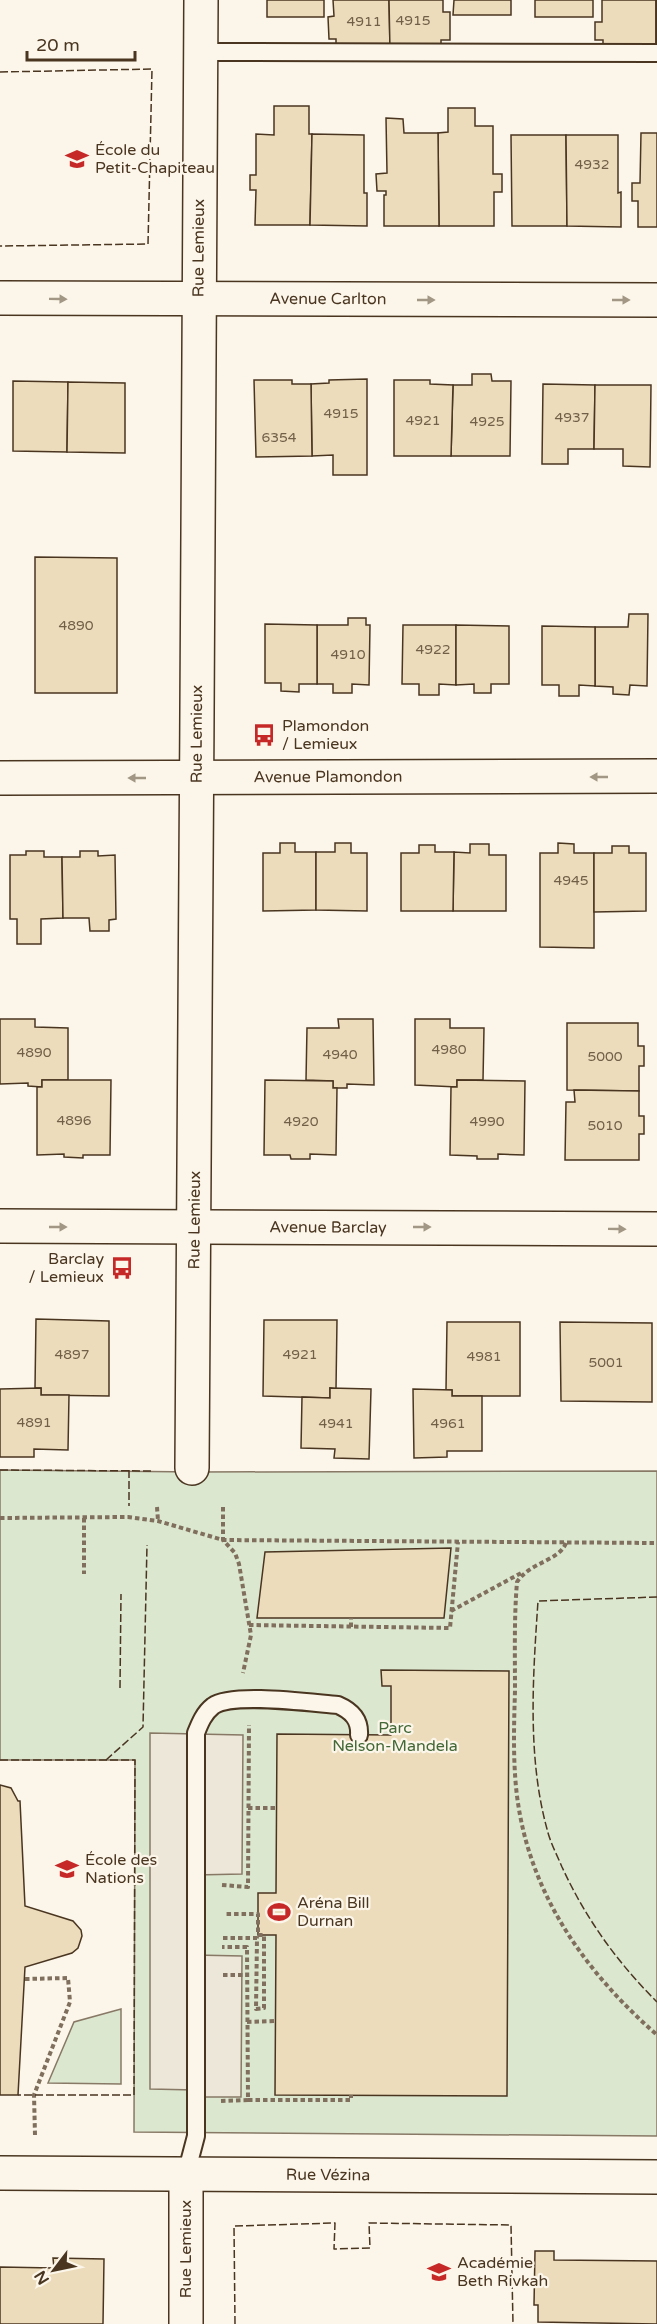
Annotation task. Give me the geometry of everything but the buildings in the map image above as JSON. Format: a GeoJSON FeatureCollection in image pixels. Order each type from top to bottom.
{"type":"FeatureCollection","features":[{"type":"Feature","properties":{"kind":"street","name":"Rue Lemieux"},"geometry":{"type":"LineString","coordinates":[[192,1468],[201,0]]}},
{"type":"Feature","properties":{"kind":"street","name":"Avenue Carlton"},"geometry":{"type":"LineString","coordinates":[[0,298],[657,300]]}},
{"type":"Feature","properties":{"kind":"street","name":"Avenue Plamondon"},"geometry":{"type":"LineString","coordinates":[[0,778],[657,776]]}},
{"type":"Feature","properties":{"kind":"street","name":"Avenue Barclay"},"geometry":{"type":"LineString","coordinates":[[0,1226],[657,1229]]}},
{"type":"Feature","properties":{"kind":"street","name":"Rue Vézina"},"geometry":{"type":"LineString","coordinates":[[0,2173],[657,2177]]}},
{"type":"Feature","properties":{"kind":"street","name":"Rue Lemieux"},"geometry":{"type":"LineString","coordinates":[[186,2174],[186,2324]]}},
{"type":"Feature","properties":{"kind":"lane"},"geometry":{"type":"LineString","coordinates":[[201,52],[657,53]]}},
{"type":"Feature","properties":{"kind":"lane"},"geometry":{"type":"LineString","coordinates":[[186,2174],[196,2136],[196,1734],[202,1718],[221,1701],[240,1699],[338,1705],[346,1708],[357,1720],[359,1735]]}},
{"type":"Feature","properties":{"kind":"path"},"geometry":{"type":"LineString","coordinates":[[157,1507],[158,1521]]}},
{"type":"Feature","properties":{"kind":"path"},"geometry":{"type":"LineString","coordinates":[[223,1507],[223,1539],[235,1553],[239,1564],[251,1635],[242,1682]]}},
{"type":"Feature","properties":{"kind":"path"},"geometry":{"type":"LineString","coordinates":[[0,1518],[128,1517],[158,1521],[223,1539],[657,1543]]}},
{"type":"Feature","properties":{"kind":"path"},"geometry":{"type":"LineString","coordinates":[[84,1518],[84,1574]]}},
{"type":"Feature","properties":{"kind":"path"},"geometry":{"type":"LineString","coordinates":[[249,1625],[450,1628],[458,1542]]}},
{"type":"Feature","properties":{"kind":"path"},"geometry":{"type":"LineString","coordinates":[[451,1611],[560,1553],[566,1543]]}},
{"type":"Feature","properties":{"kind":"path"},"geometry":{"type":"LineString","coordinates":[[524,1572],[517,1582],[514,1750],[516,1788],[528,1848],[550,1902],[581,1955],[624,2006],[657,2035]]}},
{"type":"Feature","properties":{"kind":"path"},"geometry":{"type":"LineString","coordinates":[[351,1618],[351,1627]]}},
{"type":"Feature","properties":{"kind":"path"},"geometry":{"type":"LineString","coordinates":[[220,1895],[221,1885],[248,1887],[249,1716]]}},
{"type":"Feature","properties":{"kind":"path"},"geometry":{"type":"LineString","coordinates":[[248,1808],[277,1808]]}},
{"type":"Feature","properties":{"kind":"path"},"geometry":{"type":"LineString","coordinates":[[220,1905],[220,1914]]}},
{"type":"Feature","properties":{"kind":"path"},"geometry":{"type":"LineString","coordinates":[[219,1939],[257,1938],[256,2009],[264,2008],[264,1935],[258,1935],[258,1914],[228,1914]]}},
{"type":"Feature","properties":{"kind":"path"},"geometry":{"type":"LineString","coordinates":[[219,1930],[219,1947],[247,1947],[248,2100]]}},
{"type":"Feature","properties":{"kind":"path"},"geometry":{"type":"LineString","coordinates":[[26,1979],[68,1978],[70,2002],[34,2095],[35,2135]]}},
{"type":"Feature","properties":{"kind":"path"},"geometry":{"type":"LineString","coordinates":[[247,2022],[276,2020]]}},
{"type":"Feature","properties":{"kind":"path"},"geometry":{"type":"LineString","coordinates":[[217,2101],[351,2100],[351,2095]]}},
{"type":"Feature","properties":{"kind":"green space","name":"Parc Nelson-Mandela"},"geometry":{"type":"Polygon","coordinates":[[[0,1470],[657,1471],[657,2136],[134,2132],[135,1760],[0,1760],[0,1470]]]}},
{"type":"Feature","properties":{"kind":"green space"},"geometry":{"type":"Polygon","coordinates":[[[121,2009],[121,2084],[48,2083],[74,2022],[121,2009]]]}},
{"type":"Feature","properties":{"kind":"shaded area"},"geometry":{"type":"Polygon","coordinates":[[[150,1733],[243,1735],[242,1874],[195,1875],[195,1955],[242,1956],[241,2097],[196,2097],[195,2090],[150,2089],[150,1733]]]}},
{"type":"Feature","properties":{"kind":"fence"},"geometry":{"type":"LineString","coordinates":[[0,72],[152,69],[148,244],[0,246]]}},
{"type":"Feature","properties":{"kind":"fence"},"geometry":{"type":"LineString","coordinates":[[0,1470],[152,1471]]}},
{"type":"Feature","properties":{"kind":"fence"},"geometry":{"type":"LineString","coordinates":[[129,1470],[129,1506]]}},
{"type":"Feature","properties":{"kind":"fence"},"geometry":{"type":"LineString","coordinates":[[106,1760],[143,1727],[147,1545]]}},
{"type":"Feature","properties":{"kind":"fence"},"geometry":{"type":"LineString","coordinates":[[120,1688],[121,1594]]}},
{"type":"Feature","properties":{"kind":"fence"},"geometry":{"type":"LineString","coordinates":[[657,1597],[538,1601],[533,1716],[536,1773],[548,1834],[554,1848],[571,1886],[592,1922],[616,1955],[657,2002]]}},
{"type":"Feature","properties":{"kind":"fence"},"geometry":{"type":"LineString","coordinates":[[0,1760],[135,1760],[134,2095],[18,2095]]}},
{"type":"Feature","properties":{"kind":"fence"},"geometry":{"type":"LineString","coordinates":[[235,2324],[234,2226],[335,2223],[334,2249],[370,2248],[369,2223],[511,2225],[513,2324]]}},
{"type":"Feature","properties":{"kind":"place","name":"École du Petit-Chapiteau"},"geometry":{"type":"Point","coordinates":[77,159]}},
{"type":"Feature","properties":{"kind":"place","name":"Plamondon / Lemieux"},"geometry":{"type":"Point","coordinates":[264,735]}},
{"type":"Feature","properties":{"kind":"place","name":"Barclay / Lemieux"},"geometry":{"type":"Point","coordinates":[122,1268]}},
{"type":"Feature","properties":{"kind":"place","name":"École des Nations"},"geometry":{"type":"Point","coordinates":[67,1869]}},
{"type":"Feature","properties":{"kind":"place","name":"Aréna Bill Durnan"},"geometry":{"type":"Point","coordinates":[279,1912]}},
{"type":"Feature","properties":{"kind":"place","name":"Académie Beth Rivkah"},"geometry":{"type":"Point","coordinates":[439,2272]}}]}
